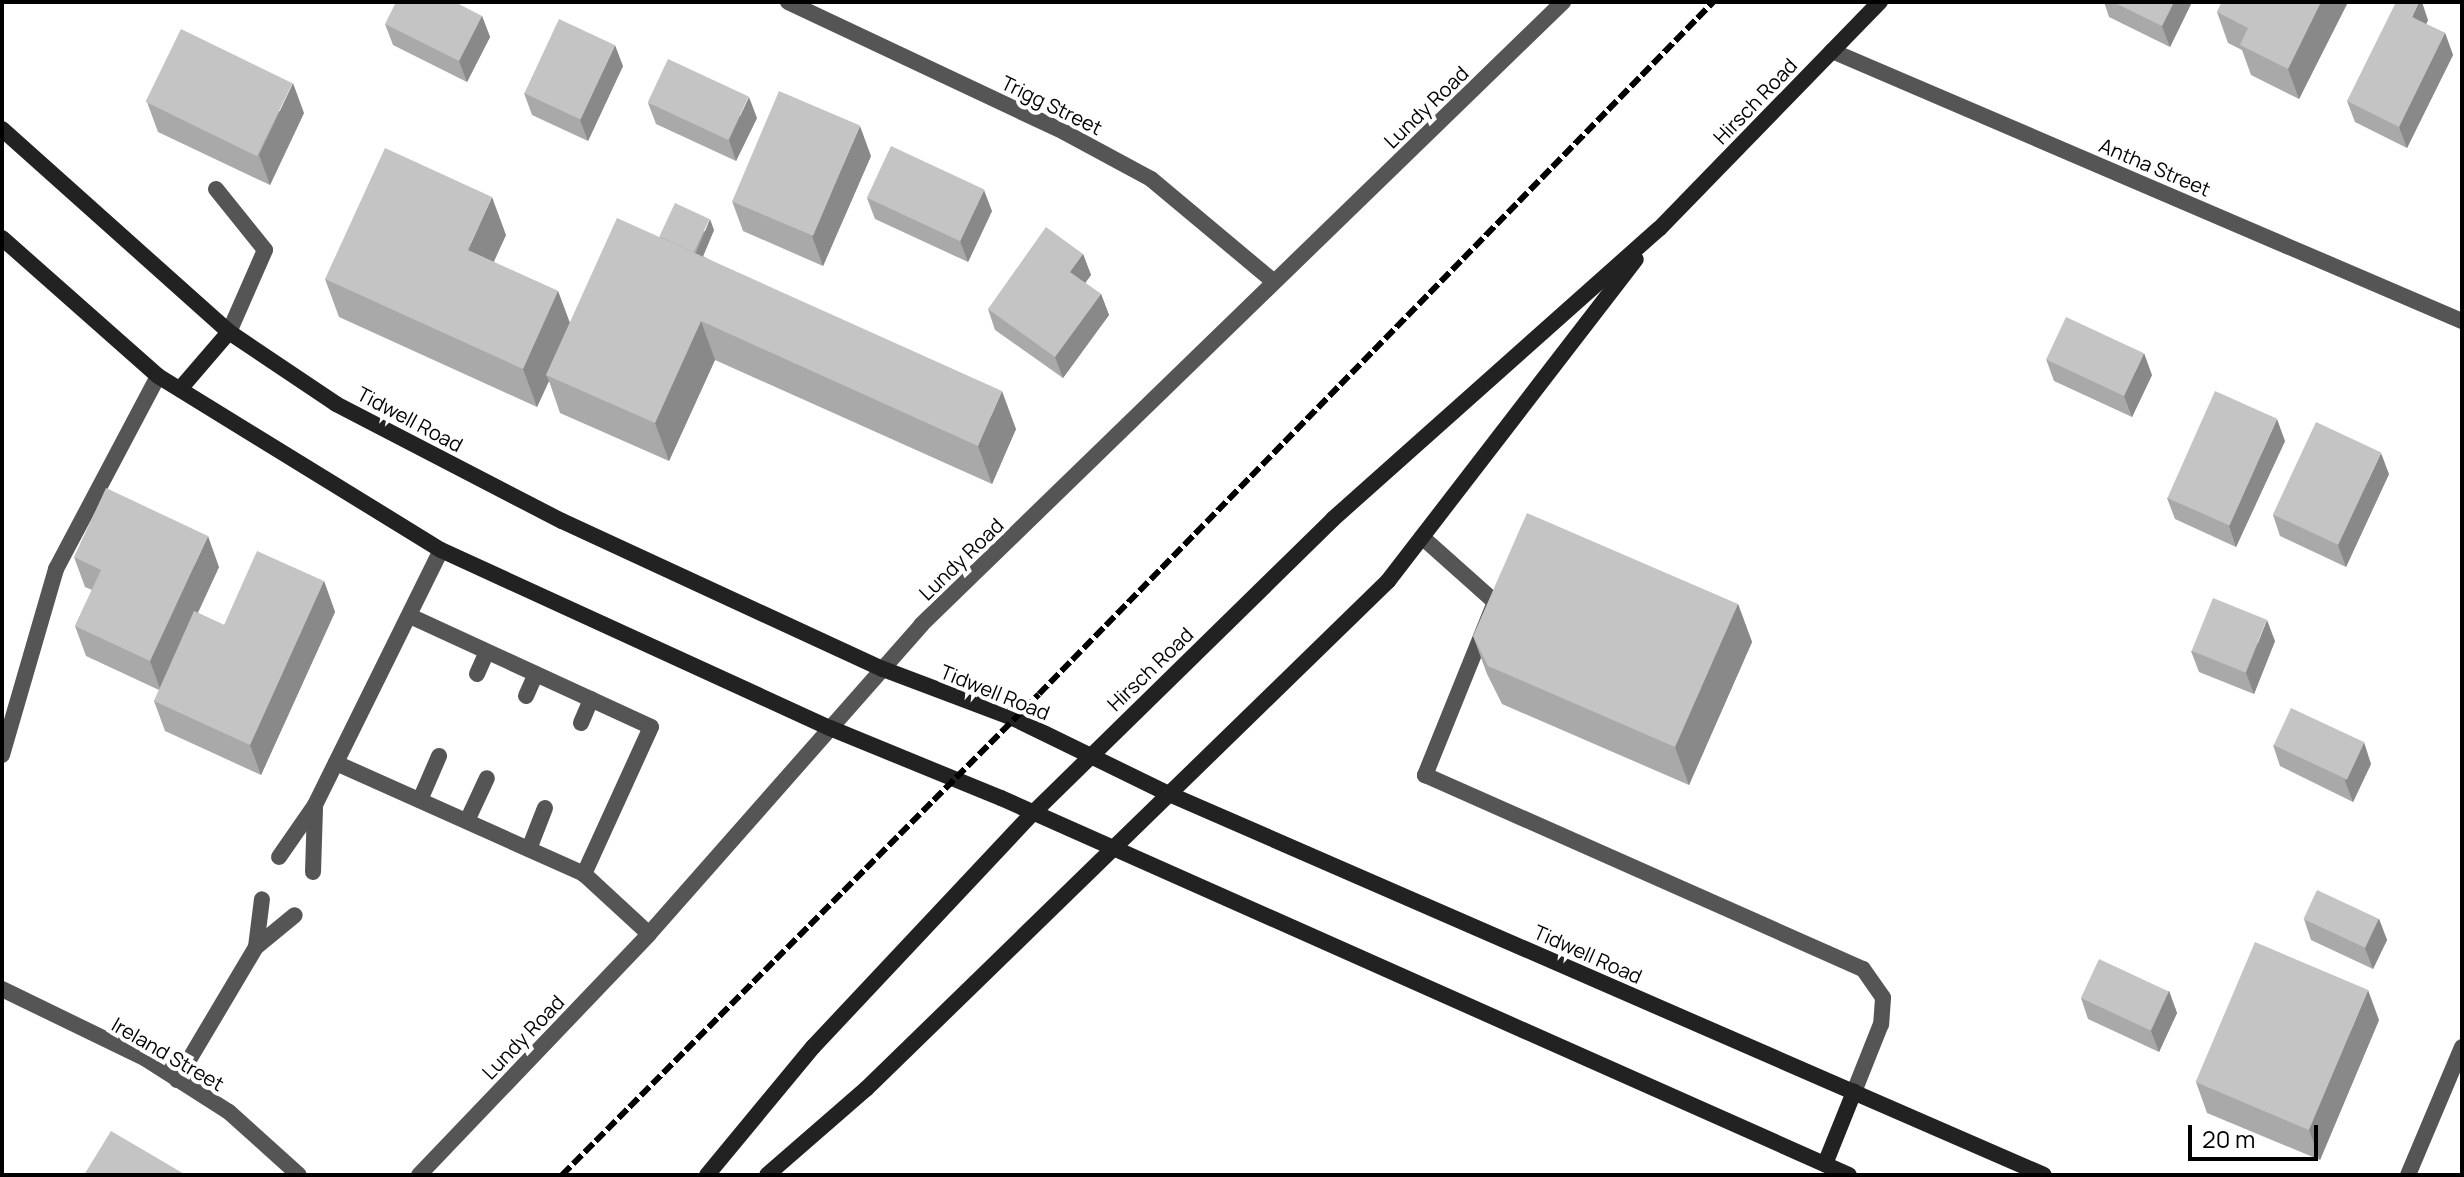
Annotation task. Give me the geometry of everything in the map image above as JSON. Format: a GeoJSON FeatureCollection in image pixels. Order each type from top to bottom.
{"type":"FeatureCollection","features":[{"type":"Feature","properties":{"kind":"main road","name":"Hirsch Road"},"geometry":{"type":"LineString","coordinates":[[707,1175],[813,1047],[1091,755],[1333,519],[1659,229],[1880,2]]}},
{"type":"Feature","properties":{"kind":"main road","name":"Tidwell Road"},"geometry":{"type":"LineString","coordinates":[[2,129],[229,332],[336,404],[548,514],[883,669],[1015,719],[1169,794],[2044,1175]]}},
{"type":"Feature","properties":{"kind":"main road","name":"Hirsch Road"},"geometry":{"type":"LineString","coordinates":[[767,1175],[866,1089],[1388,581],[1659,229]]}},
{"type":"Feature","properties":{"kind":"main road"},"geometry":{"type":"LineString","coordinates":[[2,238],[158,376],[441,550],[830,728],[1114,848],[1849,1175]]}},
{"type":"Feature","properties":{"kind":"main road"},"geometry":{"type":"LineString","coordinates":[[180,389],[229,332]]}},
{"type":"Feature","properties":{"kind":"main road"},"geometry":{"type":"LineString","coordinates":[[1825,1164],[1854,1092]]}},
{"type":"Feature","properties":{"kind":"street","name":"Trigg Street"},"geometry":{"type":"LineString","coordinates":[[788,2],[1064,132],[1151,179],[1274,282]]}},
{"type":"Feature","properties":{"kind":"street","name":"Lundy Road"},"geometry":{"type":"LineString","coordinates":[[419,1175],[649,934],[921,625],[1563,2]]}},
{"type":"Feature","properties":{"kind":"street","name":"Antha Street"},"geometry":{"type":"LineString","coordinates":[[1832,51],[2462,321]]}},
{"type":"Feature","properties":{"kind":"street"},"geometry":{"type":"LineString","coordinates":[[216,189],[265,250],[229,332]]}},
{"type":"Feature","properties":{"kind":"street"},"geometry":{"type":"LineString","coordinates":[[2,755],[56,569],[158,376]]}},
{"type":"Feature","properties":{"kind":"street"},"geometry":{"type":"LineString","coordinates":[[1422,537],[1495,602],[1425,775],[1863,969],[1883,998],[1881,1024],[1854,1092]]}},
{"type":"Feature","properties":{"kind":"street"},"geometry":{"type":"LineString","coordinates":[[279,857],[315,805],[441,550]]}},
{"type":"Feature","properties":{"kind":"street"},"geometry":{"type":"LineString","coordinates":[[410,616],[651,727],[584,874]]}},
{"type":"Feature","properties":{"kind":"street"},"geometry":{"type":"LineString","coordinates":[[477,674],[487,652]]}},
{"type":"Feature","properties":{"kind":"street"},"geometry":{"type":"LineString","coordinates":[[526,696],[536,674]]}},
{"type":"Feature","properties":{"kind":"street"},"geometry":{"type":"LineString","coordinates":[[581,723],[591,699]]}},
{"type":"Feature","properties":{"kind":"street"},"geometry":{"type":"LineString","coordinates":[[420,800],[439,756]]}},
{"type":"Feature","properties":{"kind":"street"},"geometry":{"type":"LineString","coordinates":[[336,763],[584,874],[649,934]]}},
{"type":"Feature","properties":{"kind":"street"},"geometry":{"type":"LineString","coordinates":[[467,821],[487,778]]}},
{"type":"Feature","properties":{"kind":"street"},"geometry":{"type":"LineString","coordinates":[[313,872],[315,805]]}},
{"type":"Feature","properties":{"kind":"street"},"geometry":{"type":"LineString","coordinates":[[529,849],[545,808]]}},
{"type":"Feature","properties":{"kind":"street"},"geometry":{"type":"LineString","coordinates":[[256,947],[262,899]]}},
{"type":"Feature","properties":{"kind":"street"},"geometry":{"type":"LineString","coordinates":[[177,1080],[256,947],[295,915]]}},
{"type":"Feature","properties":{"kind":"street","name":"Ireland Street"},"geometry":{"type":"LineString","coordinates":[[2,989],[146,1059],[229,1112],[299,1175]]}},
{"type":"Feature","properties":{"kind":"street"},"geometry":{"type":"LineString","coordinates":[[2408,1175],[2462,1047]]}},
{"type":"Feature","properties":{"kind":"building"},"geometry":{"type":"Polygon","coordinates":[[[396,2],[455,2],[482,16],[459,61],[385,24],[396,2]]]}},
{"type":"Feature","properties":{"kind":"building"},"geometry":{"type":"Polygon","coordinates":[[[2113,2],[2174,2],[2162,26],[2113,2]]]}},
{"type":"Feature","properties":{"kind":"building"},"geometry":{"type":"Polygon","coordinates":[[[2222,2],[2321,2],[2288,69],[2240,45],[2248,28],[2217,12],[2222,2]]]}},
{"type":"Feature","properties":{"kind":"building"},"geometry":{"type":"Polygon","coordinates":[[[2396,2],[2419,2],[2412,17],[2445,33],[2399,127],[2347,101],[2396,2]]]}},
{"type":"Feature","properties":{"kind":"building"},"geometry":{"type":"Polygon","coordinates":[[[559,19],[615,45],[581,120],[524,93],[559,19]]]}},
{"type":"Feature","properties":{"kind":"building"},"geometry":{"type":"Polygon","coordinates":[[[181,29],[292,83],[257,156],[145,102],[181,29]]]}},
{"type":"Feature","properties":{"kind":"building"},"geometry":{"type":"Polygon","coordinates":[[[668,59],[749,97],[728,140],[648,103],[668,59]]]}},
{"type":"Feature","properties":{"kind":"building"},"geometry":{"type":"Polygon","coordinates":[[[779,91],[860,125],[813,236],[732,201],[779,91]]]}},
{"type":"Feature","properties":{"kind":"building"},"geometry":{"type":"Polygon","coordinates":[[[891,146],[984,190],[960,241],[867,198],[891,146]]]}},
{"type":"Feature","properties":{"kind":"building"},"geometry":{"type":"Polygon","coordinates":[[[385,148],[492,197],[468,250],[558,291],[523,369],[325,279],[385,148]]]}},
{"type":"Feature","properties":{"kind":"building"},"geometry":{"type":"Polygon","coordinates":[[[675,203],[709,219],[694,253],[659,237],[675,203]]]}},
{"type":"Feature","properties":{"kind":"building"},"geometry":{"type":"Polygon","coordinates":[[[617,218],[1002,391],[978,446],[701,321],[655,423],[546,375],[617,218]]]}},
{"type":"Feature","properties":{"kind":"building"},"geometry":{"type":"Polygon","coordinates":[[[1046,227],[1083,254],[1070,272],[1101,294],[1055,357],[988,309],[1046,227]]]}},
{"type":"Feature","properties":{"kind":"building"},"geometry":{"type":"Polygon","coordinates":[[[2066,317],[2144,353],[2124,396],[2046,360],[2066,317]]]}},
{"type":"Feature","properties":{"kind":"building"},"geometry":{"type":"Polygon","coordinates":[[[2215,391],[2277,419],[2230,526],[2167,498],[2215,391]]]}},
{"type":"Feature","properties":{"kind":"building"},"geometry":{"type":"Polygon","coordinates":[[[2316,422],[2381,452],[2338,545],[2273,514],[2316,422]]]}},
{"type":"Feature","properties":{"kind":"building"},"geometry":{"type":"Polygon","coordinates":[[[106,488],[208,536],[150,661],[75,626],[101,570],[74,557],[106,488]]]}},
{"type":"Feature","properties":{"kind":"building"},"geometry":{"type":"Polygon","coordinates":[[[1527,513],[1738,604],[1675,747],[1488,666],[1473,636],[1527,513]]]}},
{"type":"Feature","properties":{"kind":"building"},"geometry":{"type":"Polygon","coordinates":[[[257,551],[324,581],[250,745],[154,701],[194,611],[224,625],[257,551]]]}},
{"type":"Feature","properties":{"kind":"building"},"geometry":{"type":"Polygon","coordinates":[[[2213,598],[2267,620],[2245,673],[2192,651],[2213,598]]]}},
{"type":"Feature","properties":{"kind":"building"},"geometry":{"type":"Polygon","coordinates":[[[2291,708],[2364,742],[2347,779],[2274,745],[2291,708]]]}},
{"type":"Feature","properties":{"kind":"building"},"geometry":{"type":"Polygon","coordinates":[[[2317,890],[2379,919],[2365,948],[2303,919],[2317,890]]]}},
{"type":"Feature","properties":{"kind":"building"},"geometry":{"type":"Polygon","coordinates":[[[2255,942],[2368,990],[2309,1130],[2196,1082],[2255,942]]]}},
{"type":"Feature","properties":{"kind":"building"},"geometry":{"type":"Polygon","coordinates":[[[2099,959],[2169,992],[2151,1031],[2081,998],[2099,959]]]}},
{"type":"Feature","properties":{"kind":"building"},"geometry":{"type":"Polygon","coordinates":[[[111,1131],[186,1175],[84,1175],[111,1131]]]}},
{"type":"Feature","properties":{"kind":"railway"},"geometry":{"type":"LineString","coordinates":[[562,1175],[1039,694],[1713,2]]}}]}
